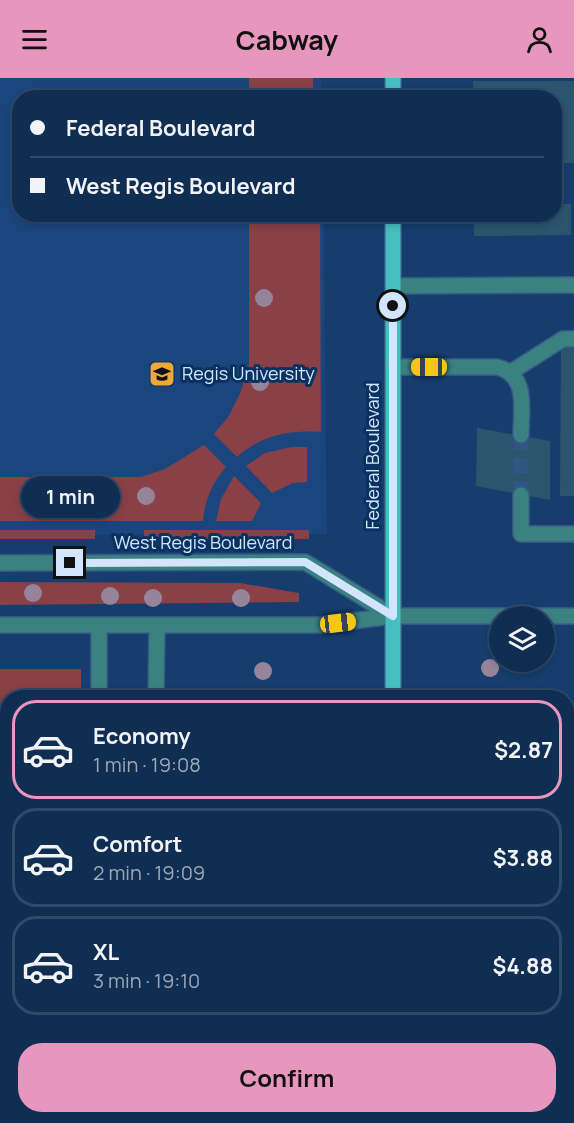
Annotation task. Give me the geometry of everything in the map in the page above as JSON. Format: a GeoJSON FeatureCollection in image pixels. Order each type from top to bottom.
{"type":"FeatureCollection","features":[{"type":"Feature","properties":{"kind":"main road","name":"Federal Boulevard"},"geometry":{"type":"LineString","coordinates":[[393,222],[393,690]]}},
{"type":"Feature","properties":{"kind":"street"},"geometry":{"type":"LineString","coordinates":[[393,286],[574,285]]}},
{"type":"Feature","properties":{"kind":"street"},"geometry":{"type":"LineString","coordinates":[[511,372],[563,339],[574,339]]}},
{"type":"Feature","properties":{"kind":"street"},"geometry":{"type":"LineString","coordinates":[[393,367],[497,367],[511,372],[520,384],[521,435]]}},
{"type":"Feature","properties":{"kind":"street"},"geometry":{"type":"LineString","coordinates":[[521,495],[521,534],[574,534]]}},
{"type":"Feature","properties":{"kind":"street","name":"West Regis Boulevard"},"geometry":{"type":"LineString","coordinates":[[0,563],[305,562],[393,616]]}},
{"type":"Feature","properties":{"kind":"street"},"geometry":{"type":"LineString","coordinates":[[0,626],[320,626],[393,616],[574,616]]}},
{"type":"Feature","properties":{"kind":"street"},"geometry":{"type":"LineString","coordinates":[[99,626],[99,690]]}},
{"type":"Feature","properties":{"kind":"street"},"geometry":{"type":"LineString","coordinates":[[156,690],[157,626]]}},
{"type":"Feature","properties":{"kind":"shaded area","name":"Regis University"},"geometry":{"type":"Polygon","coordinates":[[[0,78],[321,78],[321,90],[12,90],[12,222],[323,222],[327,534],[0,535],[0,78]]]}},
{"type":"Feature","properties":{"kind":"shaded area"},"geometry":{"type":"Polygon","coordinates":[[[249,78],[313,78],[313,90],[249,90],[249,78]]]}},
{"type":"Feature","properties":{"kind":"shaded area"},"geometry":{"type":"Polygon","coordinates":[[[249,222],[320,222],[321,432],[298,432],[276,436],[256,444],[237,457],[214,434],[229,416],[241,391],[249,364],[249,222]]]}},
{"type":"Feature","properties":{"kind":"shaded area"},"geometry":{"type":"Polygon","coordinates":[[[204,445],[226,467],[210,492],[203,521],[0,521],[0,477],[141,477],[165,469],[204,445]]]}},
{"type":"Feature","properties":{"kind":"shaded area"},"geometry":{"type":"Polygon","coordinates":[[[291,447],[307,447],[307,482],[293,483],[272,493],[246,466],[265,453],[291,447]]]}},
{"type":"Feature","properties":{"kind":"shaded area"},"geometry":{"type":"Polygon","coordinates":[[[234,476],[261,503],[252,521],[216,521],[221,499],[234,476]]]}},
{"type":"Feature","properties":{"kind":"shaded area"},"geometry":{"type":"Polygon","coordinates":[[[0,530],[95,530],[95,539],[0,539],[0,530]]]}},
{"type":"Feature","properties":{"kind":"shaded area"},"geometry":{"type":"Polygon","coordinates":[[[144,530],[309,530],[309,539],[144,539],[144,530]]]}},
{"type":"Feature","properties":{"kind":"shaded area"},"geometry":{"type":"Polygon","coordinates":[[[0,582],[240,583],[299,593],[299,602],[0,605],[0,582]]]}},
{"type":"Feature","properties":{"kind":"shaded area"},"geometry":{"type":"Polygon","coordinates":[[[0,669],[81,669],[81,690],[0,690],[0,669]]]}},
{"type":"Feature","properties":{"kind":"building"},"geometry":{"type":"Polygon","coordinates":[[[473,81],[574,81],[574,163],[562,163],[562,90],[473,90],[473,81]]]}},
{"type":"Feature","properties":{"kind":"building"},"geometry":{"type":"Polygon","coordinates":[[[562,204],[571,204],[571,235],[474,236],[474,222],[562,222],[562,204]]]}},
{"type":"Feature","properties":{"kind":"building"},"geometry":{"type":"Polygon","coordinates":[[[561,342],[574,348],[574,496],[560,496],[561,342]]]}},
{"type":"Feature","properties":{"kind":"building"},"geometry":{"type":"Polygon","coordinates":[[[477,428],[550,441],[550,500],[476,486],[477,428]]]}},
{"type":"Feature","properties":{"kind":"tunnel"},"geometry":{"type":"LineString","coordinates":[[521,435],[521,495]]}},
{"type":"Feature","properties":{"kind":"place","name":"Regis University"},"geometry":{"type":"Point","coordinates":[162,374]}},
{"type":"Feature","properties":{"kind":"route"},"geometry":{"type":"LineString","coordinates":[[70,563],[305,562],[393,616],[393,306]]}}]}
